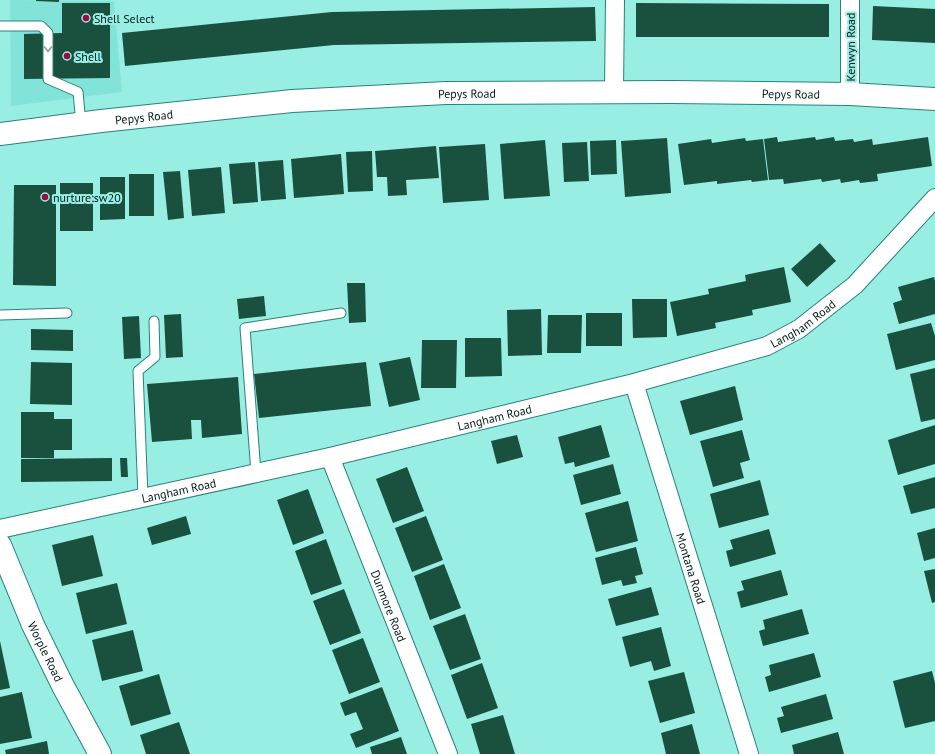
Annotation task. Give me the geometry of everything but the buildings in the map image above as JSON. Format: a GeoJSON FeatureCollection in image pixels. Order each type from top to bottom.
{"type":"FeatureCollection","features":[{"type":"Feature","properties":{"kind":"street"},"geometry":{"type":"LineString","coordinates":[[614,91],[615,0]]}},
{"type":"Feature","properties":{"kind":"street","name":"Kenwyn Road"},"geometry":{"type":"LineString","coordinates":[[850,0],[850,94]]}},
{"type":"Feature","properties":{"kind":"street","name":"Pepys Road"},"geometry":{"type":"LineString","coordinates":[[0,134],[292,101],[446,94],[614,91],[850,94],[935,98]]}},
{"type":"Feature","properties":{"kind":"street","name":"Langham Road"},"geometry":{"type":"LineString","coordinates":[[0,530],[143,497],[330,457],[634,383],[767,346],[799,329],[855,285],[935,198]]}},
{"type":"Feature","properties":{"kind":"street","name":"Montana Road"},"geometry":{"type":"LineString","coordinates":[[634,383],[749,754]]}},
{"type":"Feature","properties":{"kind":"street","name":"Dunmore Road"},"geometry":{"type":"LineString","coordinates":[[330,457],[448,754]]}},
{"type":"Feature","properties":{"kind":"street","name":"Worple Road"},"geometry":{"type":"LineString","coordinates":[[0,545],[33,625],[63,686],[100,754]]}},
{"type":"Feature","properties":{"kind":"lane"},"geometry":{"type":"LineString","coordinates":[[0,26],[41,26],[48,34],[48,79],[78,92],[81,124]]}},
{"type":"Feature","properties":{"kind":"lane"},"geometry":{"type":"LineString","coordinates":[[0,314],[67,313]]}},
{"type":"Feature","properties":{"kind":"lane"},"geometry":{"type":"LineString","coordinates":[[256,473],[245,328],[341,314]]}},
{"type":"Feature","properties":{"kind":"lane"},"geometry":{"type":"LineString","coordinates":[[143,497],[138,371],[155,357],[154,321]]}},
{"type":"Feature","properties":{"kind":"shaded area"},"geometry":{"type":"Polygon","coordinates":[[[10,0],[114,1],[122,92],[11,106],[10,0]]]}},
{"type":"Feature","properties":{"kind":"place","name":"Shell Select"},"geometry":{"type":"Point","coordinates":[86,18]}},
{"type":"Feature","properties":{"kind":"place","name":"Shell"},"geometry":{"type":"Point","coordinates":[67,56]}},
{"type":"Feature","properties":{"kind":"place","name":"nurture:sw20"},"geometry":{"type":"Point","coordinates":[45,197]}}]}
